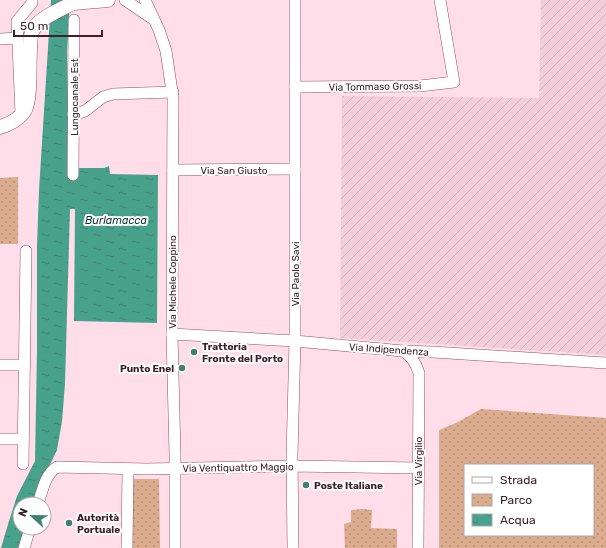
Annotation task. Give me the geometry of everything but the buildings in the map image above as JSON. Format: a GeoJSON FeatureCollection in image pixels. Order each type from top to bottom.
{"type":"FeatureCollection","features":[{"type":"Feature","properties":{"kind":"street"},"geometry":{"type":"LineString","coordinates":[[21,115],[17,20],[32,3],[32,0]]}},
{"type":"Feature","properties":{"kind":"street"},"geometry":{"type":"LineString","coordinates":[[0,127],[14,122],[26,107],[28,95],[30,38],[35,26],[42,20],[75,2],[108,0]]}},
{"type":"Feature","properties":{"kind":"street"},"geometry":{"type":"LineString","coordinates":[[125,0],[154,20]]}},
{"type":"Feature","properties":{"kind":"street","name":"Via Michele Coppino"},"geometry":{"type":"LineString","coordinates":[[145,0],[159,30],[166,51],[173,92],[172,334],[175,548]]}},
{"type":"Feature","properties":{"kind":"street","name":"Via Paolo Savi"},"geometry":{"type":"LineString","coordinates":[[293,548],[292,466],[295,341],[296,0]]}},
{"type":"Feature","properties":{"kind":"street","name":"Via Tommaso Grossi"},"geometry":{"type":"LineString","coordinates":[[296,87],[420,86],[454,82],[440,0]]}},
{"type":"Feature","properties":{"kind":"street","name":"Lungocanale Est"},"geometry":{"type":"LineString","coordinates":[[73,175],[74,20]]}},
{"type":"Feature","properties":{"kind":"street"},"geometry":{"type":"LineString","coordinates":[[0,40],[18,38]]}},
{"type":"Feature","properties":{"kind":"street"},"geometry":{"type":"LineString","coordinates":[[74,114],[79,114],[85,111],[103,97],[113,94],[173,92]]}},
{"type":"Feature","properties":{"kind":"street","name":"Via San Giusto"},"geometry":{"type":"LineString","coordinates":[[173,170],[295,169]]}},
{"type":"Feature","properties":{"kind":"street"},"geometry":{"type":"LineString","coordinates":[[23,464],[26,250]]}},
{"type":"Feature","properties":{"kind":"street","name":"Via Indipendenza"},"geometry":{"type":"LineString","coordinates":[[172,334],[295,341],[403,351],[606,363]]}},
{"type":"Feature","properties":{"kind":"street","name":"Via Virgilio"},"geometry":{"type":"LineString","coordinates":[[403,351],[410,356],[419,373],[418,548]]}},
{"type":"Feature","properties":{"kind":"street","name":"Via Virgilio"},"geometry":{"type":"LineString","coordinates":[[419,373],[425,360],[429,354],[433,352]]}},
{"type":"Feature","properties":{"kind":"street"},"geometry":{"type":"LineString","coordinates":[[0,365],[24,365]]}},
{"type":"Feature","properties":{"kind":"street"},"geometry":{"type":"LineString","coordinates":[[0,439],[23,439]]}},
{"type":"Feature","properties":{"kind":"street","name":"Via Ventiquattro Maggio"},"geometry":{"type":"LineString","coordinates":[[41,496],[48,477],[57,467],[128,469],[292,466],[418,468]]}},
{"type":"Feature","properties":{"kind":"street"},"geometry":{"type":"LineString","coordinates":[[127,548],[128,469]]}},
{"type":"Feature","properties":{"kind":"street"},"geometry":{"type":"LineString","coordinates":[[24,548],[28,536]]}},
{"type":"Feature","properties":{"kind":"shaded area"},"geometry":{"type":"Polygon","coordinates":[[[541,0],[606,0],[606,355],[340,338],[342,96],[539,98],[541,0]]]}},
{"type":"Feature","properties":{"kind":"green space"},"geometry":{"type":"Polygon","coordinates":[[[18,177],[18,244],[0,244],[0,178],[18,177]]]}},
{"type":"Feature","properties":{"kind":"green space"},"geometry":{"type":"Polygon","coordinates":[[[481,409],[606,418],[606,548],[439,548],[439,430],[456,423],[481,409]]]}},
{"type":"Feature","properties":{"kind":"green space"},"geometry":{"type":"Polygon","coordinates":[[[133,479],[159,479],[160,548],[133,548],[133,479]]]}},
{"type":"Feature","properties":{"kind":"green space"},"geometry":{"type":"Polygon","coordinates":[[[351,510],[372,510],[371,528],[397,529],[397,548],[345,548],[344,524],[351,522],[351,510]]]}},
{"type":"Feature","properties":{"kind":"water","name":"Burlamacca"},"geometry":{"type":"Polygon","coordinates":[[[51,0],[70,0],[67,51],[68,117],[77,168],[104,168],[109,166],[110,174],[158,175],[157,323],[74,321],[75,209],[70,209],[65,384],[62,421],[57,450],[37,496],[17,496],[35,461],[39,190],[51,0]]]}},
{"type":"Feature","properties":{"kind":"water","name":"Burlamacca"},"geometry":{"type":"Polygon","coordinates":[[[12,512],[12,536],[24,536],[21,548],[1,548],[12,512]]]}},
{"type":"Feature","properties":{"kind":"place","name":"Trattoria Fronte del Porto"},"geometry":{"type":"Point","coordinates":[194,352]}},
{"type":"Feature","properties":{"kind":"place","name":"Punto Enel"},"geometry":{"type":"Point","coordinates":[182,368]}},
{"type":"Feature","properties":{"kind":"place","name":"Poste Italiane"},"geometry":{"type":"Point","coordinates":[306,485]}},
{"type":"Feature","properties":{"kind":"place","name":"Autorità Portuale"},"geometry":{"type":"Point","coordinates":[69,523]}}]}
